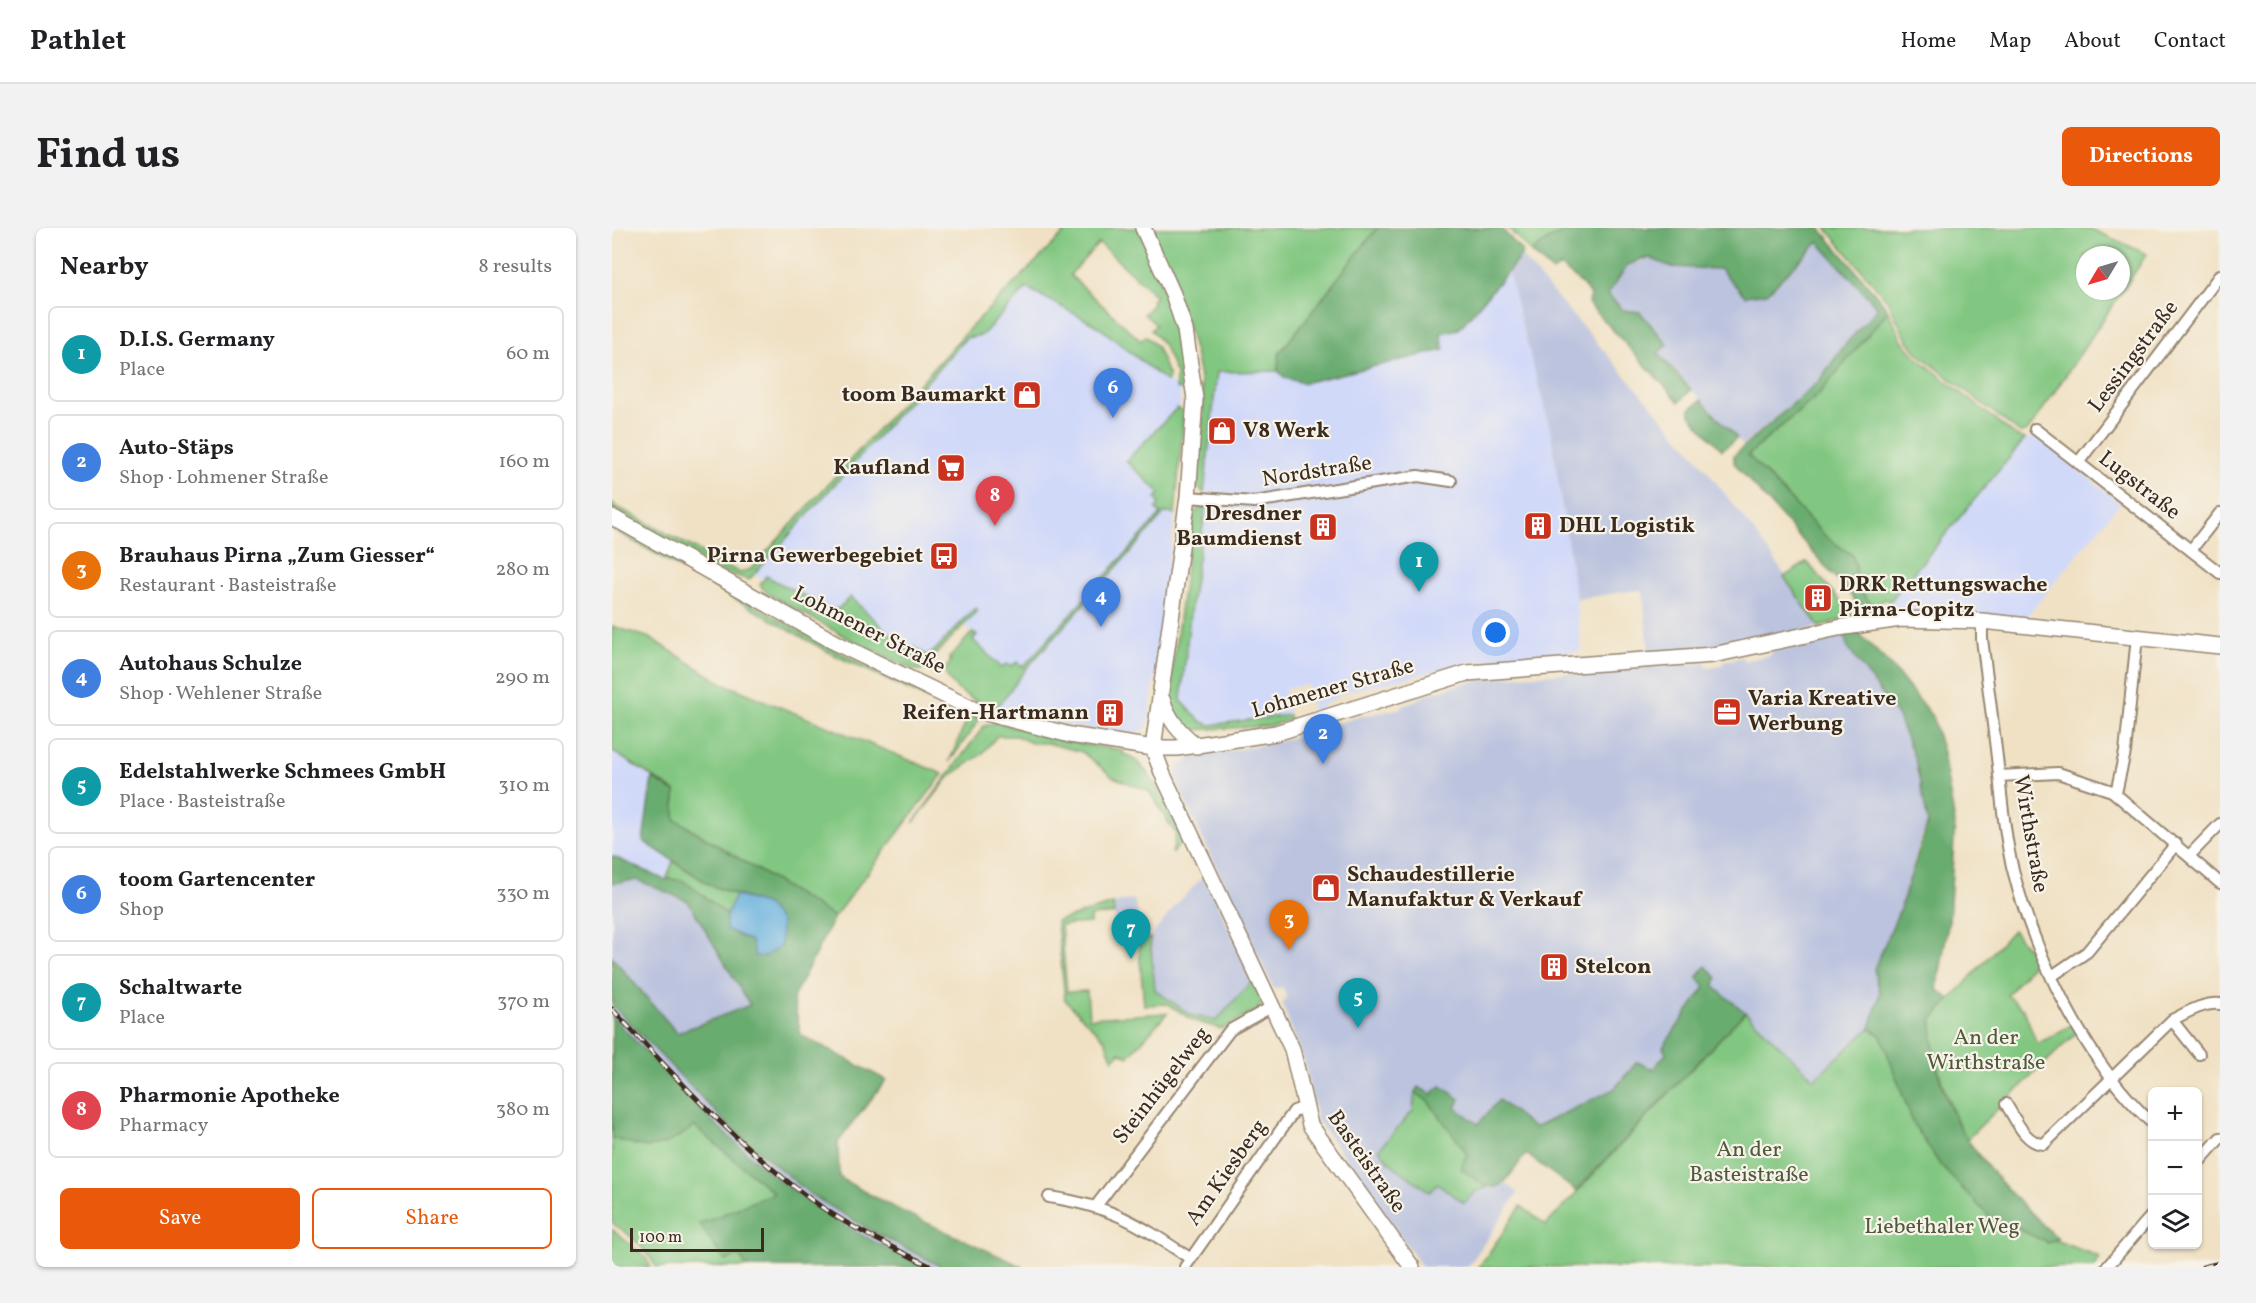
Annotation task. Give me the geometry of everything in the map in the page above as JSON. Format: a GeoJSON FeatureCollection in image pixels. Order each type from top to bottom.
{"type":"FeatureCollection","features":[{"type":"Feature","properties":{"kind":"main road"},"geometry":{"type":"LineString","coordinates":[[1143,228],[1173,294],[1185,330],[1195,411],[1188,497],[1153,748]]}},
{"type":"Feature","properties":{"kind":"main road","name":"Lohmener Straße"},"geometry":{"type":"LineString","coordinates":[[612,517],[840,645],[975,710],[1070,735],[1153,748],[1197,746],[1276,733],[1474,672],[1713,655],[1838,628],[1901,619],[1982,621],[2220,646]]}},
{"type":"Feature","properties":{"kind":"main road"},"geometry":{"type":"LineString","coordinates":[[1161,696],[1173,724],[1197,746]]}},
{"type":"Feature","properties":{"kind":"main road","name":"Basteistraße"},"geometry":{"type":"LineString","coordinates":[[1153,748],[1162,775],[1292,1049],[1313,1131],[1344,1170],[1412,1267]]}},
{"type":"Feature","properties":{"kind":"street","name":"Lessingstraße"},"geometry":{"type":"LineString","coordinates":[[2078,463],[2220,275]]}},
{"type":"Feature","properties":{"kind":"street","name":"Lugstraße"},"geometry":{"type":"LineString","coordinates":[[2035,429],[2220,573]]}},
{"type":"Feature","properties":{"kind":"street","name":"Nordstraße"},"geometry":{"type":"LineString","coordinates":[[1188,497],[1254,502],[1418,476],[1451,481]]}},
{"type":"Feature","properties":{"kind":"street"},"geometry":{"type":"LineString","coordinates":[[2191,550],[2220,513]]}},
{"type":"Feature","properties":{"kind":"street","name":"Wirthstraße"},"geometry":{"type":"LineString","coordinates":[[1982,621],[1982,639],[2011,864],[2021,902],[2052,976],[2109,1078],[2148,1120]]}},
{"type":"Feature","properties":{"kind":"street"},"geometry":{"type":"LineString","coordinates":[[2116,793],[2125,752],[2137,637]]}},
{"type":"Feature","properties":{"kind":"street"},"geometry":{"type":"LineString","coordinates":[[1999,776],[2058,773],[2116,793],[2220,883]]}},
{"type":"Feature","properties":{"kind":"street"},"geometry":{"type":"LineString","coordinates":[[2189,856],[2220,824]]}},
{"type":"Feature","properties":{"kind":"street"},"geometry":{"type":"LineString","coordinates":[[2052,976],[2086,952],[2176,844]]}},
{"type":"Feature","properties":{"kind":"street"},"geometry":{"type":"LineString","coordinates":[[2006,1104],[2027,1136],[2034,1143],[2044,1144],[2109,1078],[2172,1020],[2198,1008],[2213,1003],[2220,1004]]}},
{"type":"Feature","properties":{"kind":"street","name":"Steinhügelweg"},"geometry":{"type":"LineString","coordinates":[[1096,1206],[1230,1030],[1273,1006]]}},
{"type":"Feature","properties":{"kind":"street"},"geometry":{"type":"LineString","coordinates":[[2172,1020],[2199,1054]]}},
{"type":"Feature","properties":{"kind":"street","name":"Am Kiesberg"},"geometry":{"type":"LineString","coordinates":[[1188,1263],[1294,1111],[1305,1107]]}},
{"type":"Feature","properties":{"kind":"street"},"geometry":{"type":"LineString","coordinates":[[2202,1158],[2220,1138]]}},
{"type":"Feature","properties":{"kind":"street"},"geometry":{"type":"LineString","coordinates":[[1048,1197],[1096,1206],[1137,1223],[1188,1263]]}},
{"type":"Feature","properties":{"kind":"street"},"geometry":{"type":"LineString","coordinates":[[2108,1267],[2148,1220]]}},
{"type":"Feature","properties":{"kind":"shaded area"},"geometry":{"type":"Polygon","coordinates":[[[1818,241],[1878,308],[1843,347],[1819,381],[1743,445],[1658,353],[1668,344],[1640,312],[1623,310],[1608,294],[1627,266],[1650,258],[1671,267],[1720,269],[1745,296],[1767,293],[1818,241]]]}},
{"type":"Feature","properties":{"kind":"shaded area"},"geometry":{"type":"Polygon","coordinates":[[[1521,256],[1695,455],[1766,547],[1819,627],[1715,650],[1649,654],[1643,592],[1638,590],[1576,599],[1551,433],[1508,272],[1521,256]]]}},
{"type":"Feature","properties":{"kind":"shaded area"},"geometry":{"type":"Polygon","coordinates":[[[1508,272],[1551,433],[1576,599],[1581,651],[1476,661],[1346,692],[1312,712],[1308,685],[1285,688],[1289,715],[1210,726],[1200,722],[1181,700],[1180,691],[1206,505],[1218,505],[1219,497],[1204,493],[1217,371],[1278,371],[1285,378],[1444,350],[1441,333],[1459,329],[1508,272]]]}},
{"type":"Feature","properties":{"kind":"shaded area"},"geometry":{"type":"Polygon","coordinates":[[[1028,288],[1099,327],[1180,390],[1180,409],[1177,408],[1160,493],[1156,497],[1161,513],[1023,667],[1015,665],[1003,668],[973,640],[977,636],[963,625],[977,611],[976,609],[933,652],[926,655],[913,647],[909,651],[851,598],[838,609],[829,609],[767,576],[762,579],[754,574],[967,338],[982,335],[1028,288]]]}},
{"type":"Feature","properties":{"kind":"shaded area"},"geometry":{"type":"Polygon","coordinates":[[[2039,438],[2120,503],[2024,620],[1885,615],[1881,611],[1882,607],[1890,601],[2025,439],[2039,438]]]}},
{"type":"Feature","properties":{"kind":"shaded area"},"geometry":{"type":"Polygon","coordinates":[[[1165,513],[1175,514],[1149,720],[1146,728],[1134,735],[1043,722],[996,709],[1026,669],[1165,513]]]}},
{"type":"Feature","properties":{"kind":"shaded area"},"geometry":{"type":"Polygon","coordinates":[[[1845,634],[1847,646],[1897,715],[1915,759],[1928,822],[1921,837],[1900,909],[1874,968],[1880,993],[1870,1028],[1814,1079],[1745,1013],[1576,1191],[1526,1154],[1505,1183],[1518,1193],[1468,1267],[1422,1267],[1317,1120],[1304,1061],[1282,1005],[1287,997],[1282,987],[1274,989],[1174,778],[1178,767],[1193,757],[1274,743],[1358,717],[1398,709],[1428,694],[1468,682],[1490,678],[1583,672],[1584,674],[1601,672],[1602,669],[1705,663],[1707,667],[1724,665],[1724,661],[1743,657],[1744,661],[1771,655],[1772,651],[1845,634]]]}},
{"type":"Feature","properties":{"kind":"shaded area"},"geometry":{"type":"Polygon","coordinates":[[[612,751],[652,778],[644,841],[673,861],[667,878],[663,879],[612,856],[612,751]]]}},
{"type":"Feature","properties":{"kind":"shaded area"},"geometry":{"type":"Polygon","coordinates":[[[1204,876],[1253,980],[1216,1022],[1191,1015],[1155,990],[1150,938],[1175,906],[1204,876]]]}},
{"type":"Feature","properties":{"kind":"shaded area"},"geometry":{"type":"Polygon","coordinates":[[[637,880],[688,901],[750,1005],[677,1033],[612,957],[612,883],[637,880]]]}},
{"type":"Feature","properties":{"kind":"shaded area"},"geometry":{"type":"Polygon","coordinates":[[[1134,899],[1144,938],[1117,939],[1113,904],[1134,899]]]}},
{"type":"Feature","properties":{"kind":"shaded area"},"geometry":{"type":"Polygon","coordinates":[[[612,1005],[765,1159],[942,1267],[923,1267],[872,1242],[808,1202],[761,1165],[726,1134],[612,1016],[612,1005]]]}},
{"type":"Feature","properties":{"kind":"green space"},"geometry":{"type":"Polygon","coordinates":[[[1069,228],[1138,228],[1179,328],[1176,331],[1185,380],[1183,390],[1176,389],[1176,374],[1163,344],[1151,330],[1156,325],[1144,314],[1154,303],[1152,301],[1156,296],[1099,243],[1070,275],[1141,341],[1146,336],[1157,347],[1169,377],[1167,382],[1099,327],[1027,288],[982,335],[966,338],[749,580],[723,572],[612,509],[612,504],[740,573],[751,569],[969,329],[1069,228]]]}},
{"type":"Feature","properties":{"kind":"green space"},"geometry":{"type":"Polygon","coordinates":[[[1147,228],[1377,228],[1279,354],[1278,371],[1217,372],[1204,493],[1196,486],[1203,421],[1197,364],[1184,318],[1147,228]]]}},
{"type":"Feature","properties":{"kind":"green space"},"geometry":{"type":"Polygon","coordinates":[[[1377,228],[1501,228],[1522,251],[1521,256],[1459,329],[1441,333],[1444,350],[1303,383],[1285,378],[1278,371],[1279,354],[1377,228]]]}},
{"type":"Feature","properties":{"kind":"green space"},"geometry":{"type":"Polygon","coordinates":[[[1508,228],[1580,228],[1554,236],[1531,252],[1508,228]]]}},
{"type":"Feature","properties":{"kind":"green space"},"geometry":{"type":"Polygon","coordinates":[[[1580,228],[1820,228],[1883,303],[1888,311],[1818,395],[1748,455],[1825,536],[1852,555],[1856,566],[1854,583],[1874,607],[1867,612],[1862,608],[1734,463],[1734,455],[1819,381],[1843,347],[1878,308],[1818,242],[1767,293],[1745,296],[1720,269],[1671,267],[1650,258],[1641,259],[1627,266],[1608,294],[1623,310],[1640,312],[1668,345],[1658,353],[1691,390],[1679,402],[1588,303],[1590,295],[1583,285],[1560,266],[1553,272],[1531,252],[1554,236],[1580,228]]]}},
{"type":"Feature","properties":{"kind":"green space"},"geometry":{"type":"Polygon","coordinates":[[[1826,228],[2089,228],[2129,246],[2076,246],[2076,300],[2116,300],[2027,431],[2020,433],[1916,352],[1905,336],[1887,300],[1826,228]]]}},
{"type":"Feature","properties":{"kind":"green space"},"geometry":{"type":"Polygon","coordinates":[[[2130,246],[2147,254],[2130,279],[2130,246]]]}},
{"type":"Feature","properties":{"kind":"green space"},"geometry":{"type":"Polygon","coordinates":[[[1888,311],[1902,340],[1915,356],[2016,436],[2025,439],[1890,601],[1885,599],[1874,607],[1854,583],[1856,566],[1852,555],[1825,536],[1748,455],[1818,395],[1888,311]]]}},
{"type":"Feature","properties":{"kind":"green space"},"geometry":{"type":"Polygon","coordinates":[[[1701,400],[1737,438],[1722,450],[1690,415],[1690,409],[1701,400]]]}},
{"type":"Feature","properties":{"kind":"green space"},"geometry":{"type":"Polygon","coordinates":[[[1177,408],[1184,412],[1175,514],[1165,513],[1026,669],[996,709],[965,695],[947,677],[945,670],[951,661],[949,658],[972,633],[977,635],[973,640],[1002,668],[1006,664],[1011,666],[1018,662],[1023,667],[1161,514],[1156,509],[1159,503],[1156,498],[1160,493],[1126,461],[1177,408]]]}},
{"type":"Feature","properties":{"kind":"green space"},"geometry":{"type":"Polygon","coordinates":[[[1206,505],[1191,605],[1181,700],[1200,721],[1210,725],[1289,715],[1290,720],[1268,726],[1191,730],[1179,720],[1171,706],[1169,696],[1193,513],[1206,505]]]}},
{"type":"Feature","properties":{"kind":"green space"},"geometry":{"type":"Polygon","coordinates":[[[612,523],[791,626],[882,674],[976,715],[979,720],[949,762],[968,717],[832,654],[612,529],[612,523]]]}},
{"type":"Feature","properties":{"kind":"green space"},"geometry":{"type":"Polygon","coordinates":[[[1807,562],[1853,616],[1819,627],[1784,577],[1807,562]]]}},
{"type":"Feature","properties":{"kind":"green space"},"geometry":{"type":"Polygon","coordinates":[[[766,576],[829,609],[838,609],[850,597],[909,651],[913,646],[926,655],[933,652],[975,608],[978,610],[921,670],[914,670],[844,636],[767,593],[760,585],[766,576]]]}},
{"type":"Feature","properties":{"kind":"green space"},"geometry":{"type":"Polygon","coordinates":[[[612,626],[650,638],[722,683],[943,774],[834,917],[675,819],[675,791],[612,751],[612,626]]]}},
{"type":"Feature","properties":{"kind":"green space"},"geometry":{"type":"Polygon","coordinates":[[[1858,632],[1893,668],[1932,716],[1943,753],[1955,823],[1949,920],[1937,989],[1950,999],[1932,1020],[1934,1055],[1942,1087],[1954,1116],[1970,1143],[1989,1168],[2058,1239],[2048,1243],[2014,1227],[2007,1235],[1941,1166],[1913,1123],[1881,1036],[1870,1028],[1880,993],[1874,969],[1900,909],[1928,822],[1915,759],[1897,715],[1847,646],[1845,634],[1858,632]]]}},
{"type":"Feature","properties":{"kind":"green space"},"geometry":{"type":"Polygon","coordinates":[[[997,722],[1062,741],[1123,750],[1123,754],[1133,758],[1151,778],[1183,841],[1172,854],[1176,834],[1149,791],[1113,777],[1082,752],[1047,743],[1032,743],[1016,736],[997,736],[982,754],[950,776],[913,823],[984,726],[997,722]]]}},
{"type":"Feature","properties":{"kind":"green space"},"geometry":{"type":"Polygon","coordinates":[[[652,778],[675,792],[675,819],[834,917],[793,998],[801,1035],[886,1080],[838,1142],[839,1177],[907,1213],[1023,1267],[942,1267],[874,1232],[811,1195],[730,1127],[612,1005],[612,957],[677,1033],[750,1005],[688,901],[637,880],[612,883],[612,856],[663,879],[682,880],[727,915],[736,935],[751,941],[767,905],[710,885],[643,841],[652,778]]]}},
{"type":"Feature","properties":{"kind":"green space"},"geometry":{"type":"Polygon","coordinates":[[[673,861],[710,885],[735,895],[727,915],[692,888],[667,878],[673,861]]]}},
{"type":"Feature","properties":{"kind":"green space"},"geometry":{"type":"Polygon","coordinates":[[[1113,904],[1114,914],[1090,916],[1090,923],[1061,925],[1067,992],[1087,991],[1089,1018],[1167,1013],[1128,1057],[1120,1052],[1113,1060],[1105,1040],[1065,1000],[1057,921],[1113,904]]]}},
{"type":"Feature","properties":{"kind":"green space","name":"An der Wirthstraße"},"geometry":{"type":"Polygon","coordinates":[[[2013,930],[2037,960],[2007,995],[2024,1010],[2037,1044],[2073,1024],[2077,1032],[1966,1140],[1942,1082],[1934,1052],[1932,1020],[2013,930]]]}},
{"type":"Feature","properties":{"kind":"green space"},"geometry":{"type":"Polygon","coordinates":[[[1138,937],[1150,938],[1155,990],[1191,1015],[1216,1021],[1253,980],[1263,1001],[1258,1007],[1260,1009],[1221,1029],[1192,1020],[1168,1004],[1144,1005],[1138,937]]]}},
{"type":"Feature","properties":{"kind":"green space"},"geometry":{"type":"Polygon","coordinates":[[[1706,966],[1717,978],[1714,987],[1745,1012],[1576,1191],[1526,1154],[1499,1186],[1485,1185],[1461,1169],[1467,1153],[1429,1102],[1415,1092],[1418,1087],[1431,1094],[1441,1086],[1460,1099],[1456,1108],[1478,1124],[1499,1100],[1534,1128],[1614,1089],[1637,1062],[1653,1069],[1666,1054],[1663,1047],[1705,987],[1697,977],[1706,966]]]}},
{"type":"Feature","properties":{"kind":"green space","name":"An der Basteistraße"},"geometry":{"type":"Polygon","coordinates":[[[1745,1012],[1814,1079],[1870,1028],[1881,1036],[1913,1123],[1941,1166],[2007,1235],[2014,1227],[2048,1243],[2055,1240],[2100,1257],[2095,1267],[1479,1267],[1521,1206],[1546,1225],[1745,1012]]]}},
{"type":"Feature","properties":{"kind":"green space"},"geometry":{"type":"Polygon","coordinates":[[[612,1016],[705,1114],[781,1182],[836,1220],[923,1267],[747,1267],[739,1255],[725,1261],[699,1224],[774,1193],[694,1126],[676,1138],[656,1146],[641,1146],[612,1139],[612,1016]]]}},
{"type":"Feature","properties":{"kind":"green space"},"geometry":{"type":"Polygon","coordinates":[[[612,1053],[686,1132],[694,1125],[774,1193],[739,1255],[747,1267],[656,1267],[637,1242],[612,1223],[612,1053]]]}},
{"type":"Feature","properties":{"kind":"green space"},"geometry":{"type":"Polygon","coordinates":[[[1415,1092],[1429,1102],[1467,1153],[1462,1169],[1487,1188],[1476,1191],[1464,1203],[1437,1183],[1430,1192],[1390,1163],[1379,1149],[1413,1111],[1415,1092]]]}},
{"type":"Feature","properties":{"kind":"green space"},"geometry":{"type":"Polygon","coordinates":[[[612,1229],[645,1257],[651,1267],[612,1267],[612,1229]]]}},
{"type":"Feature","properties":{"kind":"water"},"geometry":{"type":"Polygon","coordinates":[[[735,895],[767,905],[781,922],[781,946],[764,957],[755,956],[751,941],[726,929],[726,917],[735,895]]]}},
{"type":"Feature","properties":{"kind":"railway"},"geometry":{"type":"LineString","coordinates":[[612,1009],[730,1132],[782,1177],[838,1218],[932,1267]]}},
{"type":"Feature","properties":{"kind":"railway"},"geometry":{"type":"LineString","coordinates":[[2203,1267],[2220,1263]]}},
{"type":"Feature","properties":{"kind":"place","name":"toom Baumarkt"},"geometry":{"type":"Point","coordinates":[1027,395]}},
{"type":"Feature","properties":{"kind":"place","name":"toom Gartencenter"},"geometry":{"type":"Point","coordinates":[1113,418]}},
{"type":"Feature","properties":{"kind":"place","name":"V8 Werk"},"geometry":{"type":"Point","coordinates":[1222,431]}},
{"type":"Feature","properties":{"kind":"place","name":"Kaufland"},"geometry":{"type":"Point","coordinates":[951,468]}},
{"type":"Feature","properties":{"kind":"place","name":"Pharmonie Apotheke"},"geometry":{"type":"Point","coordinates":[995,526]}},
{"type":"Feature","properties":{"kind":"place","name":"DHL Logistik"},"geometry":{"type":"Point","coordinates":[1538,526]}},
{"type":"Feature","properties":{"kind":"place","name":"Dresdner Baumdienst"},"geometry":{"type":"Point","coordinates":[1323,527]}},
{"type":"Feature","properties":{"kind":"place","name":"Pirna Gewerbegebiet"},"geometry":{"type":"Point","coordinates":[944,556]}},
{"type":"Feature","properties":{"kind":"place","name":"D.I.S. Germany"},"geometry":{"type":"Point","coordinates":[1419,592]}},
{"type":"Feature","properties":{"kind":"place","name":"DRK Rettungswache Pirna-Copitz"},"geometry":{"type":"Point","coordinates":[1818,598]}},
{"type":"Feature","properties":{"kind":"place","name":"Autohaus Schulze"},"geometry":{"type":"Point","coordinates":[1101,627]}},
{"type":"Feature","properties":{"kind":"place","name":"Varia Kreative Werbung"},"geometry":{"type":"Point","coordinates":[1727,712]}},
{"type":"Feature","properties":{"kind":"place","name":"Reifen-Hartmann"},"geometry":{"type":"Point","coordinates":[1110,713]}},
{"type":"Feature","properties":{"kind":"place","name":"Auto-Stäps"},"geometry":{"type":"Point","coordinates":[1323,764]}},
{"type":"Feature","properties":{"kind":"place","name":"Schaudestillerie Manufaktur & Verkauf"},"geometry":{"type":"Point","coordinates":[1326,888]}},
{"type":"Feature","properties":{"kind":"place","name":"Brauhaus Pirna „Zum Giesser“"},"geometry":{"type":"Point","coordinates":[1289,950]}},
{"type":"Feature","properties":{"kind":"place","name":"Schaltwarte"},"geometry":{"type":"Point","coordinates":[1131,959]}},
{"type":"Feature","properties":{"kind":"place","name":"Stelcon"},"geometry":{"type":"Point","coordinates":[1554,967]}},
{"type":"Feature","properties":{"kind":"place","name":"Edelstahlwerke Schmees GmbH"},"geometry":{"type":"Point","coordinates":[1358,1028]}},
{"type":"Feature","properties":{"kind":"park label","name":"Liebethaler Weg"},"geometry":{"type":"Point","coordinates":[1942,1227]}}]}
